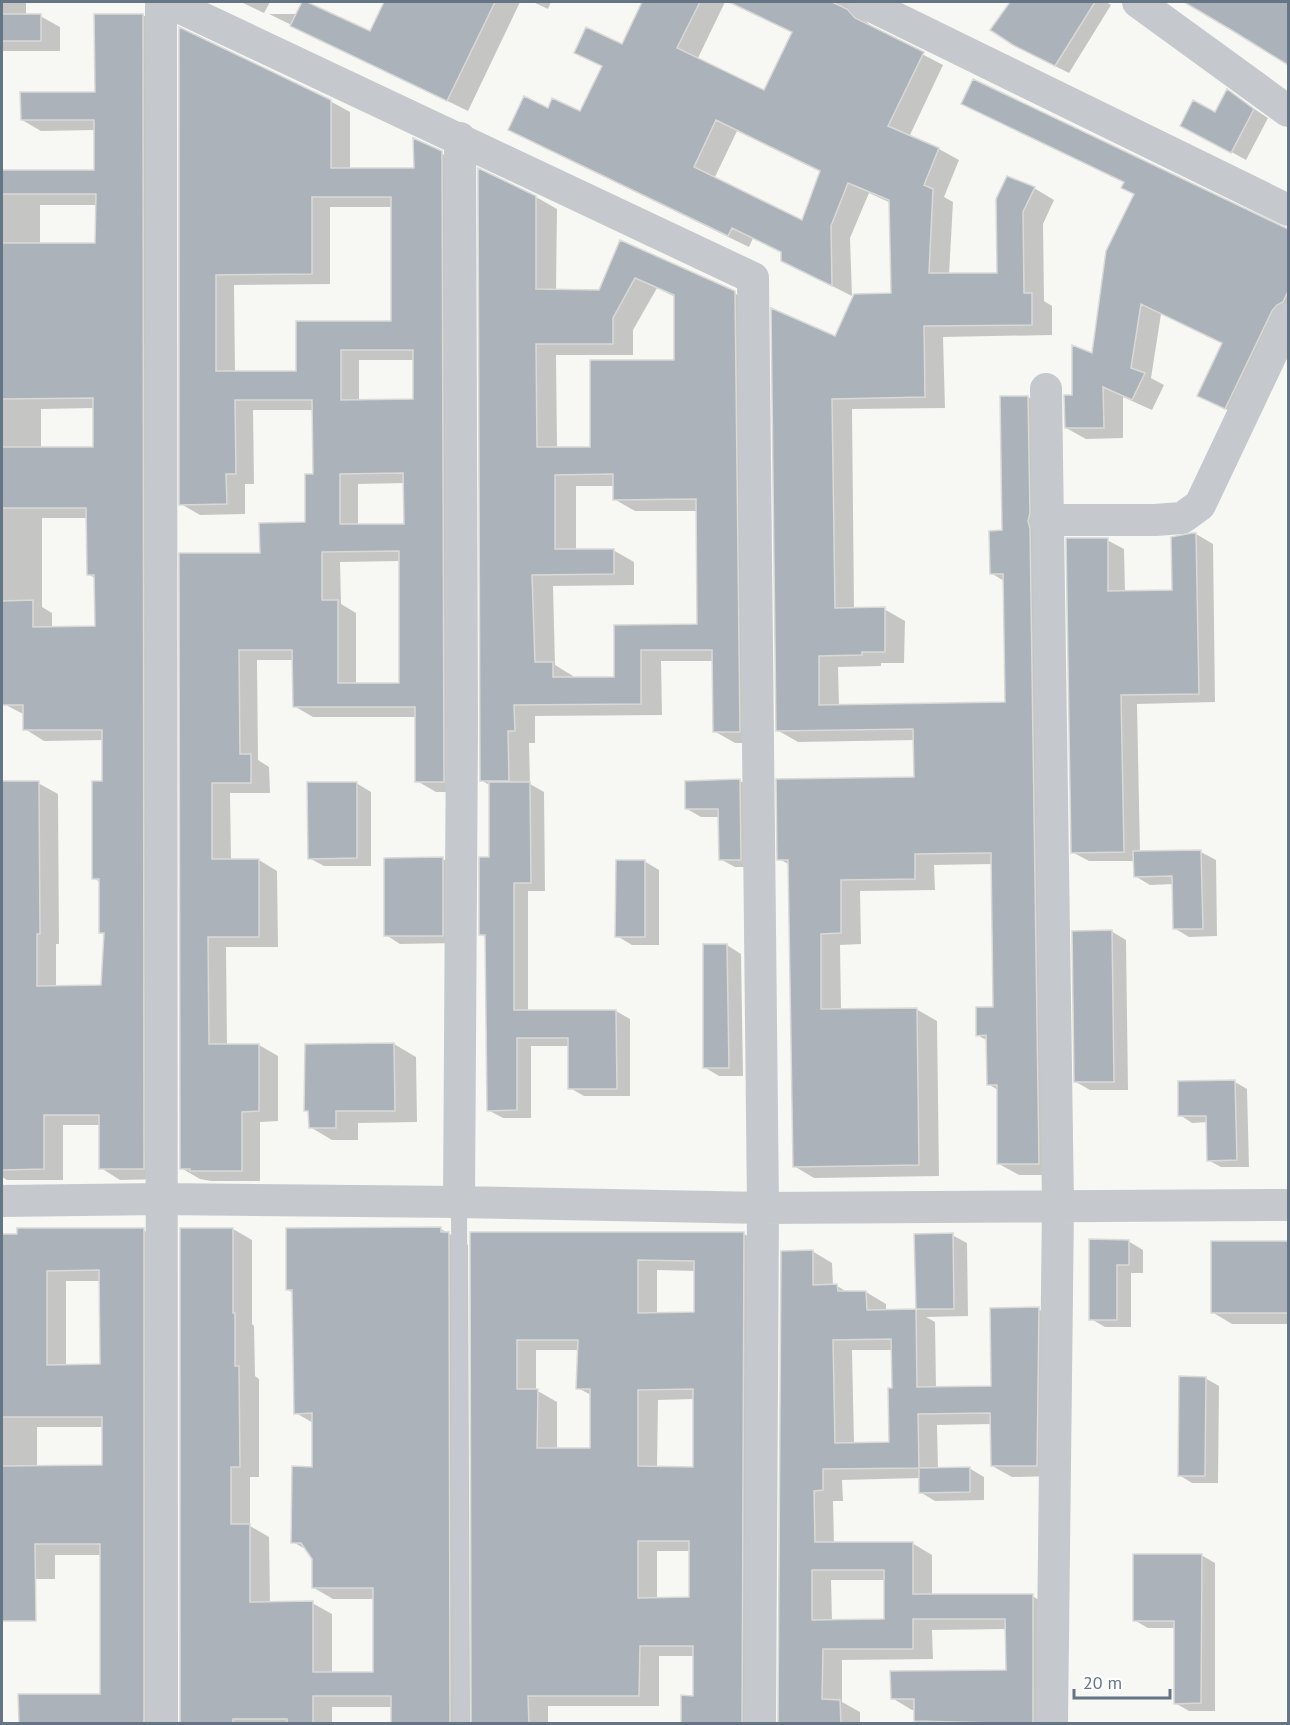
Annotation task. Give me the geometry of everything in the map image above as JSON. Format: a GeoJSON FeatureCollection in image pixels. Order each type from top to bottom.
{"type":"FeatureCollection","features":[{"type":"Feature","properties":{"kind":"street"},"geometry":{"type":"LineString","coordinates":[[161,2],[162,1724]]}},
{"type":"Feature","properties":{"kind":"street"},"geometry":{"type":"LineString","coordinates":[[168,2],[753,278],[763,1208],[760,1724]]}},
{"type":"Feature","properties":{"kind":"street"},"geometry":{"type":"LineString","coordinates":[[863,2],[1288,210]]}},
{"type":"Feature","properties":{"kind":"street"},"geometry":{"type":"LineString","coordinates":[[1138,2],[1288,111]]}},
{"type":"Feature","properties":{"kind":"street"},"geometry":{"type":"LineString","coordinates":[[459,1202],[462,726],[460,138]]}},
{"type":"Feature","properties":{"kind":"street"},"geometry":{"type":"LineString","coordinates":[[1046,520],[1182,518],[1200,505],[1288,319]]}},
{"type":"Feature","properties":{"kind":"street"},"geometry":{"type":"LineString","coordinates":[[1046,389],[1046,520],[1058,1205],[1052,1724]]}},
{"type":"Feature","properties":{"kind":"street"},"geometry":{"type":"LineString","coordinates":[[2,1201],[161,1199],[763,1208],[1288,1205]]}},
{"type":"Feature","properties":{"kind":"lane"},"geometry":{"type":"LineString","coordinates":[[459,1202],[460,1724]]}},
{"type":"Feature","properties":{"kind":"building"},"geometry":{"type":"Polygon","coordinates":[[[302,2],[307,2],[370,31],[384,2],[495,2],[447,101],[290,26],[302,2]]]}},
{"type":"Feature","properties":{"kind":"building"},"geometry":{"type":"Polygon","coordinates":[[[642,2],[700,2],[677,48],[764,90],[792,32],[729,2],[832,2],[847,9],[855,18],[924,52],[888,126],[939,148],[924,185],[933,189],[929,273],[997,273],[996,199],[1007,176],[1035,187],[1023,212],[1024,293],[1032,293],[1032,325],[924,326],[925,397],[832,399],[835,608],[885,607],[885,652],[819,656],[819,705],[1005,702],[1003,574],[990,574],[989,531],[1002,530],[1000,396],[1028,396],[1039,1164],[997,1164],[997,1085],[987,1085],[986,1035],[976,1036],[976,1007],[993,1007],[991,853],[983,853],[915,854],[915,879],[841,880],[841,933],[821,934],[821,1009],[917,1008],[919,1165],[793,1167],[788,860],[777,860],[776,779],[914,777],[913,729],[776,731],[771,308],[835,336],[854,294],[891,293],[889,200],[848,183],[831,226],[832,286],[781,261],[781,252],[732,228],[728,236],[508,130],[524,96],[548,108],[552,98],[580,111],[602,66],[574,53],[586,27],[622,44],[642,2]],[[716,120],[694,167],[802,220],[820,171],[716,120]]]}},
{"type":"Feature","properties":{"kind":"building"},"geometry":{"type":"Polygon","coordinates":[[[1010,2],[1095,2],[1055,66],[1013,45],[990,30],[1010,2]]]}},
{"type":"Feature","properties":{"kind":"building"},"geometry":{"type":"Polygon","coordinates":[[[1184,2],[1288,2],[1288,65],[1233,31],[1184,2]]]}},
{"type":"Feature","properties":{"kind":"building"},"geometry":{"type":"Polygon","coordinates":[[[2,14],[41,14],[41,41],[2,41],[2,14]]]}},
{"type":"Feature","properties":{"kind":"building"},"geometry":{"type":"Polygon","coordinates":[[[94,14],[143,14],[144,1169],[99,1169],[99,1115],[44,1115],[44,1169],[2,1170],[2,781],[39,781],[40,934],[37,934],[37,986],[101,985],[104,933],[99,933],[99,879],[92,879],[92,781],[102,781],[102,730],[23,730],[23,705],[2,705],[2,601],[33,600],[33,627],[95,626],[94,575],[87,575],[86,508],[2,508],[2,447],[93,447],[93,398],[2,399],[2,243],[95,243],[96,194],[2,194],[2,170],[94,170],[94,120],[21,120],[20,92],[95,92],[94,14]]]}},
{"type":"Feature","properties":{"kind":"building"},"geometry":{"type":"Polygon","coordinates":[[[179,27],[331,100],[331,168],[414,168],[413,138],[442,151],[444,782],[415,782],[415,707],[293,707],[292,650],[239,650],[240,754],[251,754],[251,783],[212,783],[212,859],[259,859],[259,937],[208,937],[209,1044],[259,1044],[259,1111],[242,1112],[242,1171],[180,1169],[179,553],[260,553],[259,523],[305,522],[305,474],[313,474],[312,400],[235,400],[236,474],[226,474],[227,504],[179,505],[179,27]],[[312,197],[312,274],[216,275],[216,371],[296,371],[296,321],[391,321],[391,197],[312,197]],[[341,350],[341,400],[413,399],[413,350],[341,350]],[[403,473],[340,474],[340,524],[404,524],[403,473]],[[399,551],[322,552],[322,600],[338,600],[338,683],[399,683],[399,551]]]}},
{"type":"Feature","properties":{"kind":"building"},"geometry":{"type":"Polygon","coordinates":[[[973,79],[1288,229],[1288,291],[1283,302],[1272,311],[1225,409],[1197,396],[1222,343],[1141,304],[1131,368],[1145,373],[1132,400],[1103,387],[1104,428],[1065,428],[1064,395],[1072,395],[1072,345],[1092,353],[1106,251],[1134,194],[1121,188],[1124,182],[961,104],[973,79]]]}},
{"type":"Feature","properties":{"kind":"building"},"geometry":{"type":"Polygon","coordinates":[[[1227,89],[1254,109],[1231,153],[1180,126],[1193,100],[1215,112],[1227,89]]]}},
{"type":"Feature","properties":{"kind":"building"},"geometry":{"type":"Polygon","coordinates":[[[478,168],[536,196],[536,289],[599,290],[620,240],[735,291],[740,732],[713,732],[712,650],[641,650],[641,704],[514,705],[515,731],[508,731],[509,781],[480,781],[478,168]],[[635,278],[613,318],[613,344],[536,344],[537,447],[590,447],[590,360],[674,360],[674,295],[635,278]],[[613,474],[555,475],[555,549],[614,549],[614,574],[532,575],[535,662],[553,662],[553,677],[614,677],[614,625],[697,624],[696,499],[613,500],[613,474]]]}},
{"type":"Feature","properties":{"kind":"building"},"geometry":{"type":"Polygon","coordinates":[[[1196,533],[1199,694],[1121,695],[1124,852],[1071,853],[1066,538],[1108,538],[1108,591],[1172,590],[1171,537],[1196,533]]]}},
{"type":"Feature","properties":{"kind":"building"},"geometry":{"type":"Polygon","coordinates":[[[740,779],[741,860],[719,860],[718,809],[685,809],[685,781],[740,779]]]}},
{"type":"Feature","properties":{"kind":"building"},"geometry":{"type":"Polygon","coordinates":[[[307,782],[357,782],[357,858],[308,859],[307,782]]]}},
{"type":"Feature","properties":{"kind":"building"},"geometry":{"type":"Polygon","coordinates":[[[489,782],[530,782],[531,883],[514,883],[514,1010],[616,1010],[617,1089],[568,1089],[568,1038],[517,1038],[517,1110],[487,1111],[485,935],[479,935],[479,857],[489,857],[489,782]]]}},
{"type":"Feature","properties":{"kind":"building"},"geometry":{"type":"Polygon","coordinates":[[[1201,850],[1203,929],[1173,929],[1172,876],[1134,877],[1133,851],[1201,850]]]}},
{"type":"Feature","properties":{"kind":"building"},"geometry":{"type":"Polygon","coordinates":[[[443,857],[443,936],[384,936],[384,858],[443,857]]]}},
{"type":"Feature","properties":{"kind":"building"},"geometry":{"type":"Polygon","coordinates":[[[616,860],[645,860],[645,937],[615,937],[616,860]]]}},
{"type":"Feature","properties":{"kind":"building"},"geometry":{"type":"Polygon","coordinates":[[[1112,930],[1114,1082],[1074,1082],[1072,931],[1112,930]]]}},
{"type":"Feature","properties":{"kind":"building"},"geometry":{"type":"Polygon","coordinates":[[[703,944],[727,944],[729,1068],[703,1068],[703,944]]]}},
{"type":"Feature","properties":{"kind":"building"},"geometry":{"type":"Polygon","coordinates":[[[394,1043],[395,1111],[336,1111],[336,1128],[309,1128],[308,1111],[304,1111],[305,1044],[394,1043]]]}},
{"type":"Feature","properties":{"kind":"building"},"geometry":{"type":"Polygon","coordinates":[[[1235,1080],[1237,1160],[1207,1161],[1206,1116],[1178,1116],[1178,1081],[1235,1080]]]}},
{"type":"Feature","properties":{"kind":"building"},"geometry":{"type":"Polygon","coordinates":[[[441,1227],[441,1232],[449,1232],[450,1724],[391,1724],[391,1696],[313,1696],[313,1724],[287,1724],[287,1719],[233,1719],[233,1724],[180,1724],[180,1228],[233,1228],[233,1313],[235,1313],[235,1366],[239,1366],[240,1467],[231,1467],[231,1524],[250,1524],[250,1602],[313,1601],[313,1672],[373,1672],[373,1588],[312,1588],[312,1559],[301,1543],[291,1543],[292,1466],[312,1467],[312,1413],[294,1414],[292,1290],[286,1290],[286,1228],[441,1227]]]}},
{"type":"Feature","properties":{"kind":"building"},"geometry":{"type":"Polygon","coordinates":[[[17,1228],[144,1228],[144,1724],[19,1724],[18,1694],[100,1694],[100,1544],[35,1544],[36,1621],[2,1621],[2,1466],[102,1465],[102,1417],[2,1417],[2,1234],[17,1234],[17,1228]],[[99,1270],[47,1271],[47,1365],[100,1364],[99,1270]]]}},
{"type":"Feature","properties":{"kind":"building"},"geometry":{"type":"Polygon","coordinates":[[[470,1232],[744,1232],[742,1724],[681,1724],[681,1695],[693,1696],[693,1646],[640,1646],[639,1696],[528,1696],[529,1724],[471,1724],[470,1232]],[[638,1260],[638,1313],[694,1312],[694,1261],[638,1260]],[[517,1340],[517,1389],[538,1389],[537,1448],[590,1448],[590,1389],[576,1389],[578,1340],[517,1340]],[[693,1389],[638,1390],[638,1466],[693,1467],[693,1389]],[[638,1541],[638,1598],[689,1597],[689,1541],[638,1541]]]}},
{"type":"Feature","properties":{"kind":"building"},"geometry":{"type":"Polygon","coordinates":[[[953,1233],[954,1309],[916,1309],[914,1234],[953,1233]]]}},
{"type":"Feature","properties":{"kind":"building"},"geometry":{"type":"Polygon","coordinates":[[[1089,1239],[1129,1240],[1129,1265],[1117,1265],[1117,1320],[1089,1320],[1089,1239]]]}},
{"type":"Feature","properties":{"kind":"building"},"geometry":{"type":"Polygon","coordinates":[[[1211,1241],[1288,1241],[1288,1313],[1211,1313],[1211,1241]]]}},
{"type":"Feature","properties":{"kind":"building"},"geometry":{"type":"Polygon","coordinates":[[[813,1250],[813,1285],[837,1284],[838,1291],[866,1291],[867,1310],[916,1309],[917,1387],[991,1386],[990,1308],[1039,1307],[1037,1466],[991,1466],[990,1413],[918,1414],[919,1468],[823,1469],[823,1490],[814,1491],[815,1542],[913,1542],[913,1594],[1033,1594],[1033,1724],[914,1721],[914,1699],[891,1699],[890,1671],[1006,1670],[1005,1619],[913,1619],[913,1649],[823,1649],[822,1699],[840,1700],[841,1724],[778,1724],[781,1251],[813,1250]],[[891,1339],[833,1340],[835,1443],[889,1442],[888,1388],[892,1388],[891,1339]],[[812,1570],[812,1620],[884,1619],[884,1570],[812,1570]]]}},
{"type":"Feature","properties":{"kind":"building"},"geometry":{"type":"Polygon","coordinates":[[[1179,1376],[1206,1377],[1205,1476],[1178,1476],[1179,1376]]]}},
{"type":"Feature","properties":{"kind":"building"},"geometry":{"type":"Polygon","coordinates":[[[970,1467],[970,1492],[919,1493],[919,1468],[970,1467]]]}},
{"type":"Feature","properties":{"kind":"building"},"geometry":{"type":"Polygon","coordinates":[[[1133,1554],[1202,1554],[1201,1703],[1174,1704],[1174,1621],[1133,1621],[1133,1554]]]}}]}
